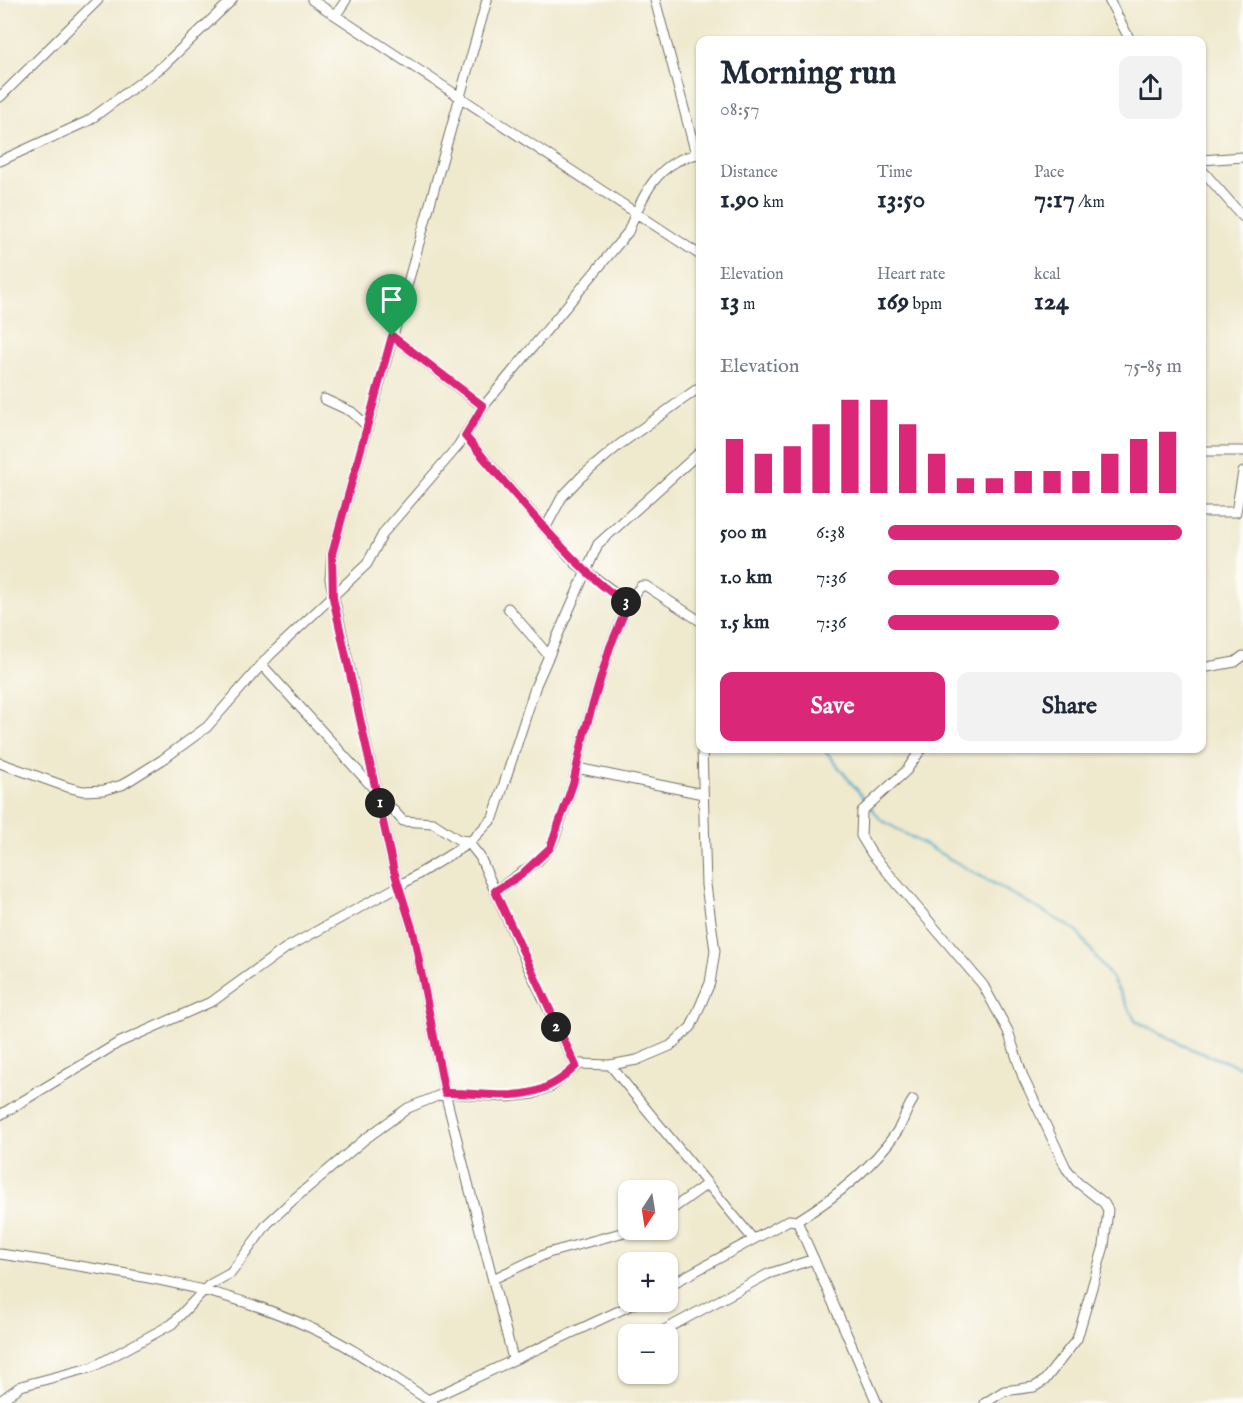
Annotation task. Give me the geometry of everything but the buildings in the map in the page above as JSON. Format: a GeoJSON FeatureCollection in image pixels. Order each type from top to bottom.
{"type":"FeatureCollection","features":[{"type":"Feature","properties":{"kind":"street"},"geometry":{"type":"LineString","coordinates":[[0,97],[98,0]]}},
{"type":"Feature","properties":{"kind":"street"},"geometry":{"type":"LineString","coordinates":[[0,161],[88,121],[163,66],[231,0]]}},
{"type":"Feature","properties":{"kind":"street"},"geometry":{"type":"LineString","coordinates":[[312,0],[696,252]]}},
{"type":"Feature","properties":{"kind":"street"},"geometry":{"type":"LineString","coordinates":[[336,15],[346,0]]}},
{"type":"Feature","properties":{"kind":"street"},"geometry":{"type":"LineString","coordinates":[[487,0],[332,554],[333,598],[399,886],[413,931],[445,1093],[513,1359]]}},
{"type":"Feature","properties":{"kind":"street"},"geometry":{"type":"LineString","coordinates":[[655,0],[696,147]]}},
{"type":"Feature","properties":{"kind":"street"},"geometry":{"type":"LineString","coordinates":[[1109,0],[1128,36]]}},
{"type":"Feature","properties":{"kind":"street"},"geometry":{"type":"LineString","coordinates":[[0,763],[83,791],[104,790],[122,784],[207,727],[262,665],[367,564],[384,532],[465,436],[483,406],[628,232],[635,213],[660,172],[674,163],[696,155]]}},
{"type":"Feature","properties":{"kind":"street"},"geometry":{"type":"LineString","coordinates":[[1206,160],[1243,157]]}},
{"type":"Feature","properties":{"kind":"street"},"geometry":{"type":"LineString","coordinates":[[1206,175],[1243,217]]}},
{"type":"Feature","properties":{"kind":"street"},"geometry":{"type":"LineString","coordinates":[[392,336],[483,406]]}},
{"type":"Feature","properties":{"kind":"street"},"geometry":{"type":"LineString","coordinates":[[546,527],[562,497],[581,477],[619,445],[696,390]]}},
{"type":"Feature","properties":{"kind":"street"},"geometry":{"type":"LineString","coordinates":[[324,399],[352,412],[367,426]]}},
{"type":"Feature","properties":{"kind":"street"},"geometry":{"type":"LineString","coordinates":[[465,436],[587,573],[629,602]]}},
{"type":"Feature","properties":{"kind":"street"},"geometry":{"type":"LineString","coordinates":[[1206,451],[1243,451]]}},
{"type":"Feature","properties":{"kind":"street"},"geometry":{"type":"LineString","coordinates":[[0,1114],[118,1043],[213,1001],[286,948],[399,886],[470,842],[493,818],[526,714],[549,656],[602,540],[696,456]]}},
{"type":"Feature","properties":{"kind":"street"},"geometry":{"type":"LineString","coordinates":[[1206,512],[1236,512],[1243,472]]}},
{"type":"Feature","properties":{"kind":"street"},"geometry":{"type":"LineString","coordinates":[[495,891],[521,875],[550,848],[577,768],[610,647],[629,602],[642,586],[646,586],[696,618]]}},
{"type":"Feature","properties":{"kind":"street"},"geometry":{"type":"LineString","coordinates":[[508,608],[549,656]]}},
{"type":"Feature","properties":{"kind":"street"},"geometry":{"type":"LineString","coordinates":[[1206,667],[1235,662],[1243,656]]}},
{"type":"Feature","properties":{"kind":"street"},"geometry":{"type":"LineString","coordinates":[[262,665],[403,820],[433,823],[459,840],[470,842],[480,857],[576,1066]]}},
{"type":"Feature","properties":{"kind":"street"},"geometry":{"type":"LineString","coordinates":[[0,1401],[21,1386],[93,1367],[136,1346],[172,1324],[204,1290],[231,1273],[267,1224],[332,1166],[408,1108],[445,1093],[507,1097],[533,1094],[552,1086],[576,1066],[610,1065],[637,1060],[670,1046],[691,1027],[707,991],[715,951],[706,885],[702,753]]}},
{"type":"Feature","properties":{"kind":"street"},"geometry":{"type":"LineString","coordinates":[[919,753],[906,771],[862,811],[861,836],[890,877],[983,985],[1008,1031],[1023,1077],[1066,1168],[1077,1182],[1104,1203],[1108,1210],[1104,1246],[1077,1339],[1044,1381],[1034,1387],[1004,1391],[985,1403]]}},
{"type":"Feature","properties":{"kind":"street"},"geometry":{"type":"LineString","coordinates":[[577,768],[703,794]]}},
{"type":"Feature","properties":{"kind":"street"},"geometry":{"type":"LineString","coordinates":[[610,1065],[753,1239]]}},
{"type":"Feature","properties":{"kind":"street"},"geometry":{"type":"LineString","coordinates":[[678,1280],[789,1220],[797,1221],[847,1188],[898,1131],[913,1100]]}},
{"type":"Feature","properties":{"kind":"street"},"geometry":{"type":"LineString","coordinates":[[678,1205],[707,1185]]}},
{"type":"Feature","properties":{"kind":"street"},"geometry":{"type":"LineString","coordinates":[[797,1221],[877,1403]]}},
{"type":"Feature","properties":{"kind":"street"},"geometry":{"type":"LineString","coordinates":[[493,1279],[548,1253],[618,1234]]}},
{"type":"Feature","properties":{"kind":"street"},"geometry":{"type":"LineString","coordinates":[[0,1254],[138,1275],[204,1290],[309,1327],[353,1349],[430,1401],[513,1359],[618,1311]]}},
{"type":"Feature","properties":{"kind":"street"},"geometry":{"type":"LineString","coordinates":[[675,1324],[768,1274],[814,1258]]}},
{"type":"Feature","properties":{"kind":"waterway"},"geometry":{"type":"LineString","coordinates":[[827,753],[867,802]]}},
{"type":"Feature","properties":{"kind":"waterway"},"geometry":{"type":"LineString","coordinates":[[870,806],[881,820],[1076,930],[1111,977],[1136,1021],[1191,1049],[1243,1068]]}},
{"type":"Feature","properties":{"kind":"route"},"geometry":{"type":"LineString","coordinates":[[392,336],[483,406],[465,436],[575,563],[629,602],[604,665],[599,689],[584,734],[573,784],[550,848],[521,875],[495,891],[529,969],[576,1066],[552,1086],[533,1094],[507,1097],[445,1093],[413,931],[394,871],[333,598],[330,579],[332,554],[392,336]]}}]}
